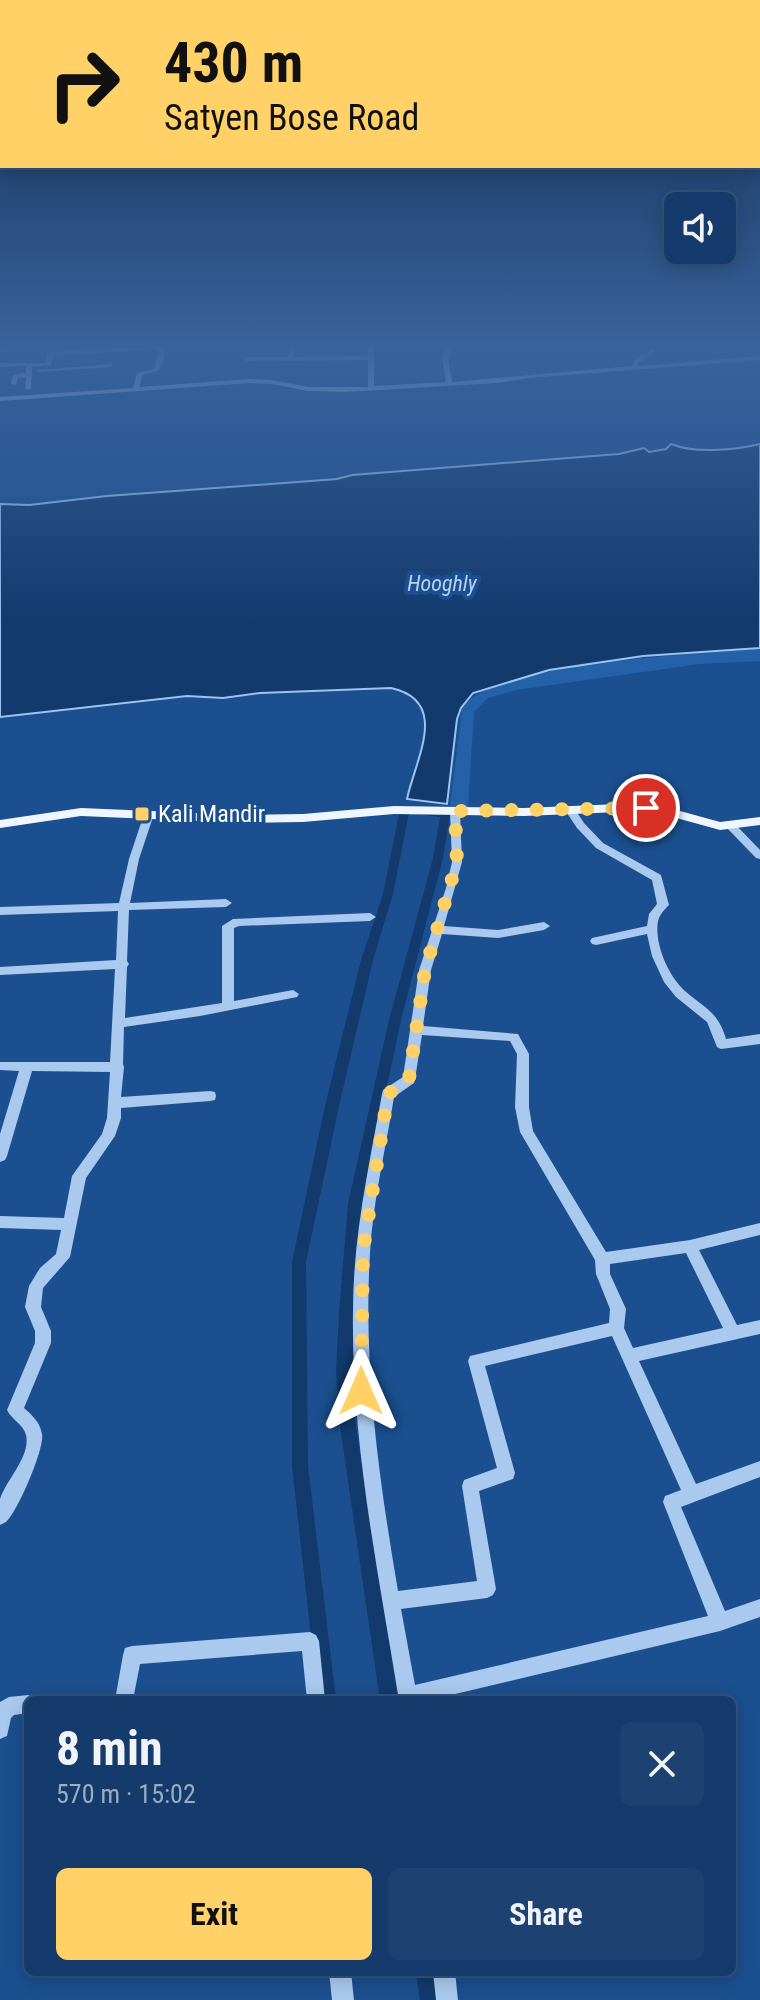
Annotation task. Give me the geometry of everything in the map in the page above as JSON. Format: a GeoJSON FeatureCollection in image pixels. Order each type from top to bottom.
{"type":"FeatureCollection","features":[{"type":"Feature","properties":{"kind":"main road"},"geometry":{"type":"LineString","coordinates":[[0,824],[81,812],[281,818],[421,810],[662,810],[709,824],[731,826],[760,821]]}},
{"type":"Feature","properties":{"kind":"street"},"geometry":{"type":"LineString","coordinates":[[570,810],[584,832],[605,853],[657,878],[664,896],[663,905],[655,914],[652,929],[654,945],[679,993],[714,1019],[721,1044],[760,1039]]}},
{"type":"Feature","properties":{"kind":"street"},"geometry":{"type":"LineString","coordinates":[[407,1696],[363,1416],[363,1251],[388,1094],[409,1079],[425,970],[457,862],[452,811]]}},
{"type":"Feature","properties":{"kind":"street"},"geometry":{"type":"LineString","coordinates":[[0,1516],[29,1460],[35,1439],[33,1429],[15,1410],[43,1343],[43,1331],[33,1307],[36,1286],[63,1257],[79,1176],[108,1136],[116,1103],[124,904],[134,859],[149,814]]}},
{"type":"Feature","properties":{"kind":"street"},"geometry":{"type":"LineString","coordinates":[[731,826],[760,856]]}},
{"type":"Feature","properties":{"kind":"street"},"geometry":{"type":"LineString","coordinates":[[0,911],[124,904],[226,903]]}},
{"type":"Feature","properties":{"kind":"street"},"geometry":{"type":"LineString","coordinates":[[228,1007],[228,926],[237,922],[370,917]]}},
{"type":"Feature","properties":{"kind":"street"},"geometry":{"type":"LineString","coordinates":[[439,930],[498,934],[544,926]]}},
{"type":"Feature","properties":{"kind":"street"},"geometry":{"type":"LineString","coordinates":[[596,941],[652,929]]}},
{"type":"Feature","properties":{"kind":"street"},"geometry":{"type":"LineString","coordinates":[[0,971],[123,964]]}},
{"type":"Feature","properties":{"kind":"street"},"geometry":{"type":"LineString","coordinates":[[118,1023],[293,994]]}},
{"type":"Feature","properties":{"kind":"street"},"geometry":{"type":"LineString","coordinates":[[415,1030],[514,1037],[523,1054],[522,1107],[527,1132],[602,1259],[603,1274],[618,1309],[616,1328],[692,1494]]}},
{"type":"Feature","properties":{"kind":"street"},"geometry":{"type":"LineString","coordinates":[[2,1066],[118,1067]]}},
{"type":"Feature","properties":{"kind":"street"},"geometry":{"type":"LineString","coordinates":[[0,1156],[27,1066]]}},
{"type":"Feature","properties":{"kind":"street"},"geometry":{"type":"LineString","coordinates":[[116,1103],[210,1096]]}},
{"type":"Feature","properties":{"kind":"street"},"geometry":{"type":"LineString","coordinates":[[0,1222],[69,1224]]}},
{"type":"Feature","properties":{"kind":"street"},"geometry":{"type":"LineString","coordinates":[[602,1259],[690,1246],[760,1229]]}},
{"type":"Feature","properties":{"kind":"street"},"geometry":{"type":"LineString","coordinates":[[690,1246],[733,1333]]}},
{"type":"Feature","properties":{"kind":"street"},"geometry":{"type":"LineString","coordinates":[[629,1356],[760,1327]]}},
{"type":"Feature","properties":{"kind":"street"},"geometry":{"type":"LineString","coordinates":[[390,1601],[487,1589],[470,1486],[507,1473],[476,1361],[616,1328]]}},
{"type":"Feature","properties":{"kind":"street"},"geometry":{"type":"LineString","coordinates":[[720,1622],[671,1502],[760,1469]]}},
{"type":"Feature","properties":{"kind":"street"},"geometry":{"type":"LineString","coordinates":[[415,1696],[720,1622],[760,1608]]}},
{"type":"Feature","properties":{"kind":"street"},"geometry":{"type":"LineString","coordinates":[[125,1696],[132,1655],[310,1641],[316,1696]]}},
{"type":"Feature","properties":{"kind":"street"},"geometry":{"type":"LineString","coordinates":[[0,1729],[2,1714],[9,1706],[24,1704]]}},
{"type":"Feature","properties":{"kind":"street"},"geometry":{"type":"LineString","coordinates":[[340,1976],[343,2000]]}},
{"type":"Feature","properties":{"kind":"street"},"geometry":{"type":"LineString","coordinates":[[444,1976],[447,2000]]}},
{"type":"Feature","properties":{"kind":"shaded area"},"geometry":{"type":"Polygon","coordinates":[[[760,649],[760,661],[700,664],[516,690],[488,698],[474,712],[468,807],[450,806],[462,708],[481,692],[554,670],[648,658],[760,649]]]}},
{"type":"Feature","properties":{"kind":"water","name":"Hooghly"},"geometry":{"type":"Polygon","coordinates":[[[671,444],[716,450],[760,444],[760,648],[643,656],[549,670],[473,693],[457,719],[447,804],[407,799],[421,750],[425,719],[420,705],[409,695],[391,688],[260,693],[223,698],[187,696],[0,717],[0,504],[29,505],[107,496],[337,479],[352,475],[619,454],[644,448],[649,452],[666,449],[671,444]]]}},
{"type":"Feature","properties":{"kind":"waterway"},"geometry":{"type":"LineString","coordinates":[[327,1696],[300,1466],[299,1262],[332,1106],[367,960],[388,894],[405,809],[445,815],[438,858],[395,1020],[355,1204],[344,1370],[347,1419],[388,1696]]}},
{"type":"Feature","properties":{"kind":"waterway"},"geometry":{"type":"LineString","coordinates":[[428,1976],[431,2000]]}},
{"type":"Feature","properties":{"kind":"place","name":"Kali Mandir"},"geometry":{"type":"Point","coordinates":[142,814]}},
{"type":"Feature","properties":{"kind":"route"},"geometry":{"type":"LineString","coordinates":[[361,1391],[363,1251],[371,1196],[388,1094],[392,1088],[409,1079],[425,970],[457,862],[455,811],[646,808]]}}]}
